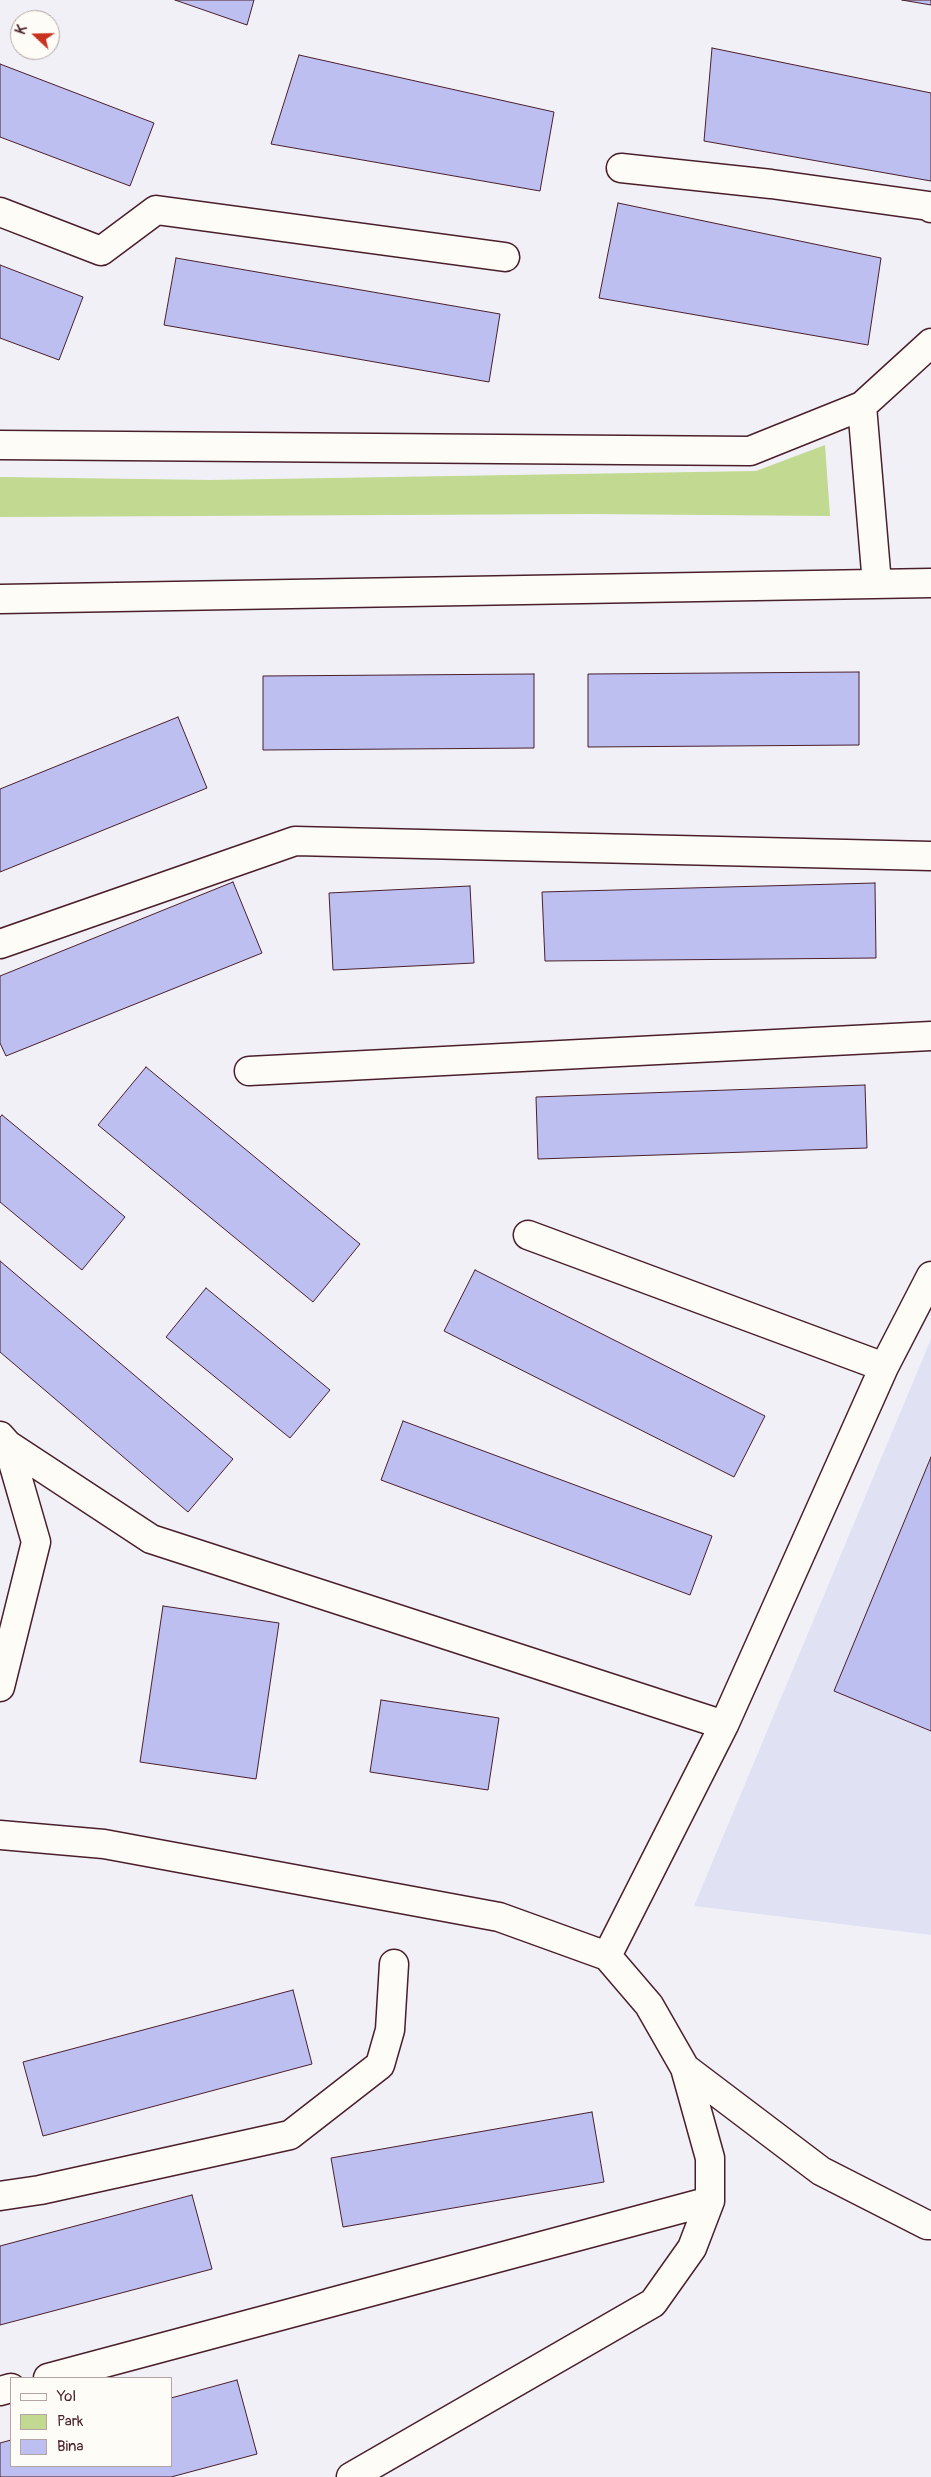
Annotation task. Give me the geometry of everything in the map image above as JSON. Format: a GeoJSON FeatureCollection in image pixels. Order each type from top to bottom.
{"type":"FeatureCollection","features":[{"type":"Feature","properties":{"kind":"street"},"geometry":{"type":"LineString","coordinates":[[621,168],[771,184],[929,206],[931,208]]}},
{"type":"Feature","properties":{"kind":"street"},"geometry":{"type":"LineString","coordinates":[[0,212],[101,252],[156,210],[505,257]]}},
{"type":"Feature","properties":{"kind":"street"},"geometry":{"type":"LineString","coordinates":[[0,445],[750,451],[862,406],[931,343]]}},
{"type":"Feature","properties":{"kind":"street"},"geometry":{"type":"LineString","coordinates":[[862,406],[877,584]]}},
{"type":"Feature","properties":{"kind":"street"},"geometry":{"type":"LineString","coordinates":[[0,599],[931,583]]}},
{"type":"Feature","properties":{"kind":"street"},"geometry":{"type":"LineString","coordinates":[[0,944],[295,841],[931,856]]}},
{"type":"Feature","properties":{"kind":"street"},"geometry":{"type":"LineString","coordinates":[[249,1071],[931,1036]]}},
{"type":"Feature","properties":{"kind":"street"},"geometry":{"type":"LineString","coordinates":[[528,1235],[884,1367]]}},
{"type":"Feature","properties":{"kind":"street"},"geometry":{"type":"LineString","coordinates":[[607,1956],[724,1725],[884,1367],[931,1276]]}},
{"type":"Feature","properties":{"kind":"street"},"geometry":{"type":"LineString","coordinates":[[4,1440],[151,1539],[724,1725]]}},
{"type":"Feature","properties":{"kind":"street"},"geometry":{"type":"LineString","coordinates":[[0,1687],[36,1542],[4,1440]]}},
{"type":"Feature","properties":{"kind":"street"},"geometry":{"type":"LineString","coordinates":[[0,1836],[104,1844],[500,1917],[607,1956],[649,2005],[684,2068],[710,2158],[710,2201],[692,2248],[653,2303],[351,2477]]}},
{"type":"Feature","properties":{"kind":"street"},"geometry":{"type":"LineString","coordinates":[[0,2196],[40,2190],[290,2135],[380,2065],[390,2030],[394,1964]]}},
{"type":"Feature","properties":{"kind":"street"},"geometry":{"type":"LineString","coordinates":[[684,2068],[822,2171],[927,2225],[931,2225]]}},
{"type":"Feature","properties":{"kind":"street"},"geometry":{"type":"LineString","coordinates":[[52,2377],[710,2201]]}},
{"type":"Feature","properties":{"kind":"shaded area"},"geometry":{"type":"Polygon","coordinates":[[[931,1339],[931,1935],[694,1906],[931,1339]]]}},
{"type":"Feature","properties":{"kind":"green space"},"geometry":{"type":"Polygon","coordinates":[[[825,445],[830,516],[590,514],[0,517],[0,477],[210,480],[756,471],[825,445]]]}},
{"type":"Feature","properties":{"kind":"building"},"geometry":{"type":"Polygon","coordinates":[[[175,0],[254,0],[247,25],[175,0]]]}},
{"type":"Feature","properties":{"kind":"building"},"geometry":{"type":"Polygon","coordinates":[[[902,0],[931,0],[931,5],[902,0]]]}},
{"type":"Feature","properties":{"kind":"building"},"geometry":{"type":"Polygon","coordinates":[[[712,48],[931,93],[931,181],[704,141],[712,48]]]}},
{"type":"Feature","properties":{"kind":"building"},"geometry":{"type":"Polygon","coordinates":[[[299,55],[554,112],[540,191],[271,144],[299,55]]]}},
{"type":"Feature","properties":{"kind":"building"},"geometry":{"type":"Polygon","coordinates":[[[0,64],[154,123],[130,186],[0,137],[0,64]]]}},
{"type":"Feature","properties":{"kind":"building"},"geometry":{"type":"Polygon","coordinates":[[[618,203],[881,258],[868,345],[599,298],[618,203]]]}},
{"type":"Feature","properties":{"kind":"building"},"geometry":{"type":"Polygon","coordinates":[[[176,258],[500,314],[489,382],[164,325],[176,258]]]}},
{"type":"Feature","properties":{"kind":"building"},"geometry":{"type":"Polygon","coordinates":[[[0,265],[83,297],[59,360],[0,338],[0,265]]]}},
{"type":"Feature","properties":{"kind":"building"},"geometry":{"type":"Polygon","coordinates":[[[859,672],[859,745],[588,747],[588,674],[859,672]]]}},
{"type":"Feature","properties":{"kind":"building"},"geometry":{"type":"Polygon","coordinates":[[[534,674],[534,748],[263,750],[263,676],[534,674]]]}},
{"type":"Feature","properties":{"kind":"building"},"geometry":{"type":"Polygon","coordinates":[[[178,717],[207,788],[0,872],[0,789],[178,717]]]}},
{"type":"Feature","properties":{"kind":"building"},"geometry":{"type":"Polygon","coordinates":[[[233,882],[262,953],[6,1056],[0,1043],[0,976],[233,882]]]}},
{"type":"Feature","properties":{"kind":"building"},"geometry":{"type":"Polygon","coordinates":[[[875,883],[876,958],[545,961],[542,892],[875,883]]]}},
{"type":"Feature","properties":{"kind":"building"},"geometry":{"type":"Polygon","coordinates":[[[470,886],[474,963],[333,970],[329,893],[470,886]]]}},
{"type":"Feature","properties":{"kind":"building"},"geometry":{"type":"Polygon","coordinates":[[[146,1067],[360,1244],[313,1302],[98,1125],[146,1067]]]}},
{"type":"Feature","properties":{"kind":"building"},"geometry":{"type":"Polygon","coordinates":[[[865,1085],[867,1148],[538,1159],[536,1097],[865,1085]]]}},
{"type":"Feature","properties":{"kind":"building"},"geometry":{"type":"Polygon","coordinates":[[[2,1115],[125,1217],[82,1270],[0,1202],[0,1117],[2,1115]]]}},
{"type":"Feature","properties":{"kind":"building"},"geometry":{"type":"Polygon","coordinates":[[[0,1261],[233,1459],[188,1512],[0,1352],[0,1261]]]}},
{"type":"Feature","properties":{"kind":"building"},"geometry":{"type":"Polygon","coordinates":[[[475,1270],[765,1416],[734,1477],[444,1331],[475,1270]]]}},
{"type":"Feature","properties":{"kind":"building"},"geometry":{"type":"Polygon","coordinates":[[[206,1288],[330,1390],[290,1438],[166,1337],[206,1288]]]}},
{"type":"Feature","properties":{"kind":"building"},"geometry":{"type":"Polygon","coordinates":[[[403,1421],[712,1536],[690,1595],[381,1480],[403,1421]]]}},
{"type":"Feature","properties":{"kind":"building"},"geometry":{"type":"Polygon","coordinates":[[[931,1457],[931,1731],[834,1691],[931,1457]]]}},
{"type":"Feature","properties":{"kind":"building"},"geometry":{"type":"Polygon","coordinates":[[[163,1606],[279,1623],[256,1779],[140,1762],[163,1606]]]}},
{"type":"Feature","properties":{"kind":"building"},"geometry":{"type":"Polygon","coordinates":[[[381,1700],[499,1718],[488,1790],[370,1772],[381,1700]]]}},
{"type":"Feature","properties":{"kind":"building"},"geometry":{"type":"Polygon","coordinates":[[[293,1990],[312,2064],[43,2136],[23,2062],[293,1990]]]}},
{"type":"Feature","properties":{"kind":"building"},"geometry":{"type":"Polygon","coordinates":[[[592,2112],[604,2182],[343,2227],[331,2158],[592,2112]]]}},
{"type":"Feature","properties":{"kind":"building"},"geometry":{"type":"Polygon","coordinates":[[[192,2195],[212,2269],[0,2325],[0,2246],[192,2195]]]}},
{"type":"Feature","properties":{"kind":"building"},"geometry":{"type":"Polygon","coordinates":[[[237,2380],[257,2454],[171,2477],[0,2477],[0,2443],[10,2440],[10,2467],[172,2467],[172,2398],[237,2380]]]}}]}
